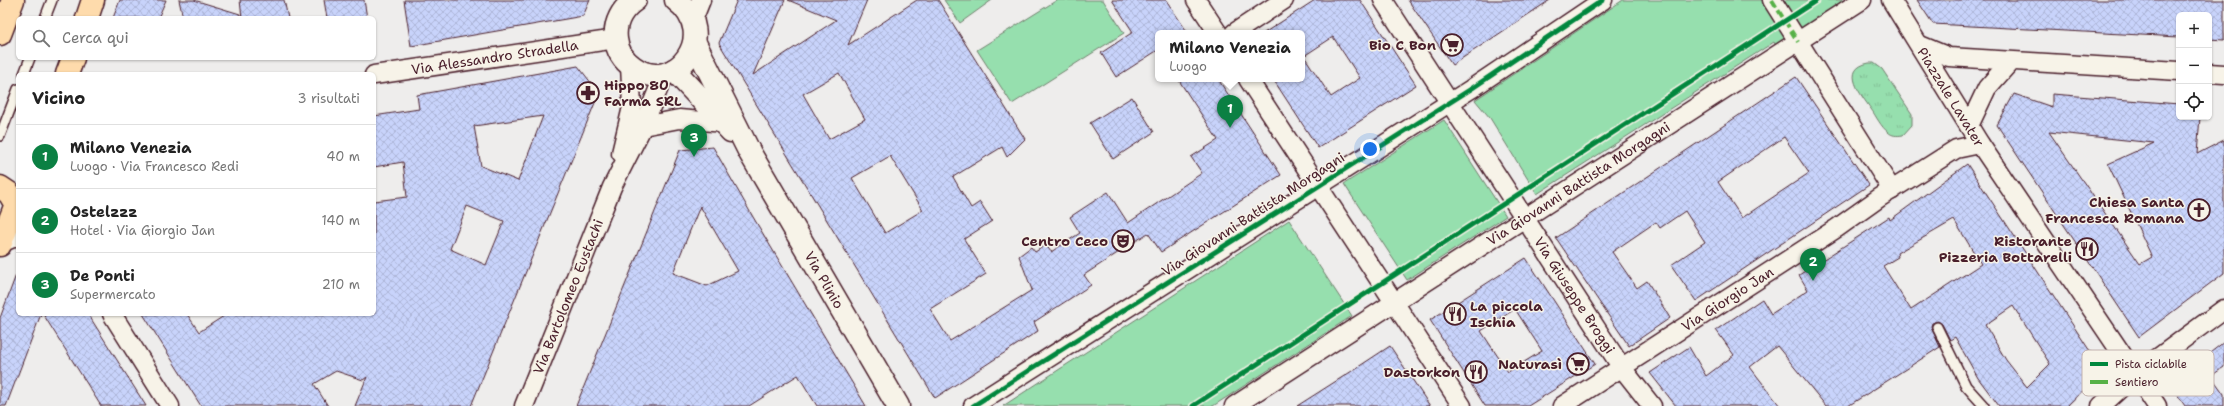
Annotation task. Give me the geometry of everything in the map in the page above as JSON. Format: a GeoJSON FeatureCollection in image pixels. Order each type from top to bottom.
{"type":"FeatureCollection","features":[{"type":"Feature","properties":{"kind":"main road"},"geometry":{"type":"LineString","coordinates":[[0,34],[13,0]]}},
{"type":"Feature","properties":{"kind":"main road"},"geometry":{"type":"LineString","coordinates":[[88,16],[93,0]]}},
{"type":"Feature","properties":{"kind":"main road"},"geometry":{"type":"LineString","coordinates":[[0,187],[9,193],[16,201]]}},
{"type":"Feature","properties":{"kind":"main road"},"geometry":{"type":"LineString","coordinates":[[6,241],[16,206]]}},
{"type":"Feature","properties":{"kind":"street"},"geometry":{"type":"LineString","coordinates":[[676,0],[686,8],[693,20],[696,31],[695,43]]}},
{"type":"Feature","properties":{"kind":"street"},"geometry":{"type":"LineString","coordinates":[[693,20],[701,0]]}},
{"type":"Feature","properties":{"kind":"street"},"geometry":{"type":"LineString","coordinates":[[1196,0],[1216,30]]}},
{"type":"Feature","properties":{"kind":"street"},"geometry":{"type":"LineString","coordinates":[[1239,30],[1284,0]]}},
{"type":"Feature","properties":{"kind":"street","name":"Via Giuseppe Broggi"},"geometry":{"type":"LineString","coordinates":[[1383,0],[1622,368],[1652,406]]}},
{"type":"Feature","properties":{"kind":"street","name":"Via Giovanni Battista Morgagni"},"geometry":{"type":"LineString","coordinates":[[973,406],[1319,187],[1603,0]]}},
{"type":"Feature","properties":{"kind":"street"},"geometry":{"type":"LineString","coordinates":[[1772,0],[1892,190]]}},
{"type":"Feature","properties":{"kind":"street"},"geometry":{"type":"LineString","coordinates":[[1798,42],[1862,0]]}},
{"type":"Feature","properties":{"kind":"street","name":"Piazzale Lavater"},"geometry":{"type":"LineString","coordinates":[[1891,0],[1980,144],[1956,149],[1892,190]]}},
{"type":"Feature","properties":{"kind":"street"},"geometry":{"type":"LineString","coordinates":[[630,2],[618,20],[616,39],[620,53],[630,65],[651,74],[670,71]]}},
{"type":"Feature","properties":{"kind":"street","name":"Via Alessandro Stradella"},"geometry":{"type":"LineString","coordinates":[[376,75],[616,39]]}},
{"type":"Feature","properties":{"kind":"street","name":"Via Giovanni Battista Morgagni"},"geometry":{"type":"LineString","coordinates":[[1234,406],[1798,42]]}},
{"type":"Feature","properties":{"kind":"street","name":"Via Bartolomeo Eustachi"},"geometry":{"type":"LineString","coordinates":[[524,406],[612,187],[644,126],[670,71],[686,60],[695,43]]}},
{"type":"Feature","properties":{"kind":"street","name":"Via Plinio"},"geometry":{"type":"LineString","coordinates":[[695,43],[750,153],[898,406]]}},
{"type":"Feature","properties":{"kind":"street"},"geometry":{"type":"LineString","coordinates":[[1920,45],[1950,57],[2176,72]]}},
{"type":"Feature","properties":{"kind":"street"},"geometry":{"type":"LineString","coordinates":[[1969,126],[1987,88],[2010,62]]}},
{"type":"Feature","properties":{"kind":"street","name":"Via Bartolomeo Eustachi"},"geometry":{"type":"LineString","coordinates":[[612,187],[632,107],[630,65]]}},
{"type":"Feature","properties":{"kind":"street","name":"Via Plinio"},"geometry":{"type":"LineString","coordinates":[[670,71],[724,123],[750,153]]}},
{"type":"Feature","properties":{"kind":"street"},"geometry":{"type":"LineString","coordinates":[[2212,73],[2224,74]]}},
{"type":"Feature","properties":{"kind":"street"},"geometry":{"type":"LineString","coordinates":[[1250,82],[1462,406]]}},
{"type":"Feature","properties":{"kind":"street"},"geometry":{"type":"LineString","coordinates":[[644,126],[679,119],[724,123]]}},
{"type":"Feature","properties":{"kind":"street"},"geometry":{"type":"LineString","coordinates":[[1980,144],[2120,350]]}},
{"type":"Feature","properties":{"kind":"street","name":"Via Giorgio Jan"},"geometry":{"type":"LineString","coordinates":[[1562,406],[1837,228],[1892,190]]}},
{"type":"Feature","properties":{"kind":"street"},"geometry":{"type":"LineString","coordinates":[[2168,350],[2224,309]]}},
{"type":"Feature","properties":{"kind":"street"},"geometry":{"type":"LineString","coordinates":[[113,316],[170,406]]}},
{"type":"Feature","properties":{"kind":"street"},"geometry":{"type":"LineString","coordinates":[[2101,406],[2112,396]]}},
{"type":"Feature","properties":{"kind":"street"},"geometry":{"type":"LineString","coordinates":[[2150,396],[2157,406]]}},
{"type":"Feature","properties":{"kind":"lane"},"geometry":{"type":"LineString","coordinates":[[46,16],[52,0]]}},
{"type":"Feature","properties":{"kind":"lane"},"geometry":{"type":"LineString","coordinates":[[25,72],[29,60]]}},
{"type":"Feature","properties":{"kind":"lane"},"geometry":{"type":"LineString","coordinates":[[0,136],[16,94]]}},
{"type":"Feature","properties":{"kind":"lane"},"geometry":{"type":"LineString","coordinates":[[1937,327],[1966,386],[1984,406]]}},
{"type":"Feature","properties":{"kind":"green space"},"geometry":{"type":"Polygon","coordinates":[[[944,0],[992,0],[960,23],[944,0]]]}},
{"type":"Feature","properties":{"kind":"green space"},"geometry":{"type":"Polygon","coordinates":[[[1057,0],[1103,0],[1124,33],[1012,104],[977,50],[1057,0]]]}},
{"type":"Feature","properties":{"kind":"green space"},"geometry":{"type":"Polygon","coordinates":[[[1623,0],[1847,0],[1776,46],[1774,42],[1537,194],[1490,118],[1475,100],[1623,0]]]}},
{"type":"Feature","properties":{"kind":"green space"},"geometry":{"type":"Polygon","coordinates":[[[1874,63],[1882,69],[1912,114],[1912,125],[1903,135],[1893,135],[1885,130],[1855,83],[1855,71],[1860,66],[1874,63]]]}},
{"type":"Feature","properties":{"kind":"green space"},"geometry":{"type":"Polygon","coordinates":[[[1444,120],[1506,216],[1407,280],[1344,184],[1444,120]]]}},
{"type":"Feature","properties":{"kind":"green space"},"geometry":{"type":"Polygon","coordinates":[[[1289,220],[1352,316],[1213,406],[1003,406],[1289,220]]]}},
{"type":"Feature","properties":{"kind":"building"},"geometry":{"type":"Polygon","coordinates":[[[120,0],[166,0],[159,16],[114,16],[120,0]]]}},
{"type":"Feature","properties":{"kind":"building"},"geometry":{"type":"Polygon","coordinates":[[[179,0],[194,0],[240,14],[240,16],[183,16],[179,0]]]}},
{"type":"Feature","properties":{"kind":"building"},"geometry":{"type":"Polygon","coordinates":[[[240,0],[284,0],[288,16],[242,16],[240,0]]]}},
{"type":"Feature","properties":{"kind":"building"},"geometry":{"type":"Polygon","coordinates":[[[324,0],[364,0],[367,16],[327,16],[324,0]]]}},
{"type":"Feature","properties":{"kind":"building"},"geometry":{"type":"Polygon","coordinates":[[[404,0],[590,0],[583,16],[411,46],[404,0]]]}},
{"type":"Feature","properties":{"kind":"building"},"geometry":{"type":"Polygon","coordinates":[[[737,0],[785,0],[753,75],[836,20],[788,0],[867,0],[848,45],[917,0],[938,0],[1025,139],[1007,157],[1002,147],[953,177],[971,208],[980,202],[992,221],[964,239],[986,274],[930,309],[950,341],[1032,290],[1019,256],[1031,247],[1035,252],[1046,245],[1051,252],[1080,233],[1070,217],[1108,192],[1128,223],[1202,173],[1191,157],[1218,140],[1180,82],[1220,82],[1281,175],[1161,252],[1148,233],[1084,275],[1091,285],[1034,322],[1038,331],[935,398],[719,43],[737,0]],[[839,73],[803,94],[829,139],[865,119],[839,73]],[[890,156],[852,178],[885,233],[923,210],[890,156]]]}},
{"type":"Feature","properties":{"kind":"building"},"geometry":{"type":"Polygon","coordinates":[[[1112,0],[1166,0],[1186,30],[1155,30],[1155,52],[1116,77],[1101,53],[1133,32],[1112,0]]]}},
{"type":"Feature","properties":{"kind":"building"},"geometry":{"type":"Polygon","coordinates":[[[1315,0],[1360,0],[1416,85],[1318,148],[1275,82],[1305,82],[1305,58],[1331,97],[1360,78],[1333,37],[1305,55],[1305,30],[1269,30],[1315,0]]]}},
{"type":"Feature","properties":{"kind":"building"},"geometry":{"type":"Polygon","coordinates":[[[1408,0],[1550,0],[1452,65],[1408,0]]]}},
{"type":"Feature","properties":{"kind":"building"},"geometry":{"type":"Polygon","coordinates":[[[1917,0],[2224,0],[2224,40],[2212,39],[2212,12],[2176,12],[2176,37],[1933,24],[1917,0]]]}},
{"type":"Feature","properties":{"kind":"building"},"geometry":{"type":"Polygon","coordinates":[[[578,66],[599,93],[471,406],[355,406],[367,377],[363,380],[336,371],[314,384],[328,406],[201,406],[144,316],[188,316],[199,332],[224,316],[376,316],[376,201],[407,197],[403,162],[376,167],[376,116],[419,109],[417,95],[578,66]],[[543,116],[474,126],[481,166],[518,181],[543,116]],[[467,206],[450,249],[486,265],[504,221],[467,206]]]}},
{"type":"Feature","properties":{"kind":"building"},"geometry":{"type":"Polygon","coordinates":[[[1796,77],[1869,185],[1696,301],[1671,265],[1705,242],[1685,211],[1660,228],[1656,222],[1612,252],[1637,288],[1647,281],[1670,318],[1629,346],[1556,238],[1796,77]],[[1784,137],[1718,182],[1742,218],[1809,173],[1784,137]]]}},
{"type":"Feature","properties":{"kind":"building"},"geometry":{"type":"Polygon","coordinates":[[[2014,94],[2052,107],[2052,94],[2176,104],[2176,120],[2200,120],[2197,154],[2224,140],[2224,273],[2139,337],[1997,125],[2014,94]],[[2049,132],[2140,264],[2152,257],[2108,164],[2154,143],[2049,132]]]}},
{"type":"Feature","properties":{"kind":"building"},"geometry":{"type":"Polygon","coordinates":[[[1132,97],[1154,132],[1113,159],[1090,123],[1132,97]]]}},
{"type":"Feature","properties":{"kind":"building"},"geometry":{"type":"Polygon","coordinates":[[[713,147],[866,406],[817,406],[798,375],[749,406],[576,406],[680,150],[713,147]],[[700,206],[673,273],[707,286],[738,271],[700,206]]]}},
{"type":"Feature","properties":{"kind":"building"},"geometry":{"type":"Polygon","coordinates":[[[1967,164],[2089,350],[2082,350],[2082,391],[2067,406],[1999,406],[1978,378],[1955,337],[1950,340],[1942,324],[1938,321],[1932,323],[1931,327],[1940,347],[1848,406],[1826,406],[1777,346],[1750,367],[1780,406],[1676,406],[1650,373],[1689,347],[1706,376],[1734,355],[1716,330],[1762,299],[1771,314],[1808,290],[1799,275],[1889,217],[1890,220],[1967,164]],[[1954,220],[1897,253],[1898,257],[1883,266],[1911,310],[1981,264],[1954,220]],[[2013,306],[1985,325],[2006,360],[2027,387],[2050,364],[2013,306]]]}},
{"type":"Feature","properties":{"kind":"building"},"geometry":{"type":"Polygon","coordinates":[[[1526,258],[1595,364],[1528,406],[1485,406],[1430,320],[1526,258]],[[1515,309],[1481,331],[1508,372],[1542,351],[1515,309]]]}},
{"type":"Feature","properties":{"kind":"building"},"geometry":{"type":"Polygon","coordinates":[[[16,275],[16,316],[40,316],[6,406],[0,406],[0,318],[16,275]]]}},
{"type":"Feature","properties":{"kind":"building"},"geometry":{"type":"Polygon","coordinates":[[[44,316],[89,316],[146,406],[101,406],[44,316]]]}},
{"type":"Feature","properties":{"kind":"building"},"geometry":{"type":"Polygon","coordinates":[[[2224,342],[2224,367],[2214,374],[2214,350],[2224,342]]]}},
{"type":"Feature","properties":{"kind":"building"},"geometry":{"type":"Polygon","coordinates":[[[1390,346],[1430,406],[1297,406],[1352,371],[1390,346]]]}},
{"type":"Feature","properties":{"kind":"building"},"geometry":{"type":"Polygon","coordinates":[[[2214,380],[2224,394],[2224,406],[2185,406],[2178,396],[2214,396],[2214,380]]]}},
{"type":"Feature","properties":{"kind":"marked path"},"geometry":{"type":"LineString","coordinates":[[1772,0],[1798,42]]}},
{"type":"Feature","properties":{"kind":"cycle path"},"geometry":{"type":"LineString","coordinates":[[973,406],[1471,89],[1603,0]]}},
{"type":"Feature","properties":{"kind":"cycle path"},"geometry":{"type":"LineString","coordinates":[[1193,406],[1817,0]]}},
{"type":"Feature","properties":{"kind":"place","name":"Bio C Bon"},"geometry":{"type":"Point","coordinates":[1452,45]}},
{"type":"Feature","properties":{"kind":"place","name":"Hippo 80 Farma SRL"},"geometry":{"type":"Point","coordinates":[588,93]}},
{"type":"Feature","properties":{"kind":"place","name":"Milano Venezia"},"geometry":{"type":"Point","coordinates":[1230,128]}},
{"type":"Feature","properties":{"kind":"place","name":"De Ponti"},"geometry":{"type":"Point","coordinates":[694,157]}},
{"type":"Feature","properties":{"kind":"place","name":"Chiesa Santa Francesca Romana"},"geometry":{"type":"Point","coordinates":[2199,210]}},
{"type":"Feature","properties":{"kind":"place","name":"Centro Ceco"},"geometry":{"type":"Point","coordinates":[1123,241]}},
{"type":"Feature","properties":{"kind":"place","name":"Ristorante Pizzeria Bottarelli"},"geometry":{"type":"Point","coordinates":[2087,249]}},
{"type":"Feature","properties":{"kind":"place","name":"Ostelzzz"},"geometry":{"type":"Point","coordinates":[1813,281]}},
{"type":"Feature","properties":{"kind":"place","name":"La piccola Ischia"},"geometry":{"type":"Point","coordinates":[1455,314]}},
{"type":"Feature","properties":{"kind":"place","name":"Naturasì"},"geometry":{"type":"Point","coordinates":[1578,364]}},
{"type":"Feature","properties":{"kind":"place","name":"Dastorkon"},"geometry":{"type":"Point","coordinates":[1476,372]}}]}
